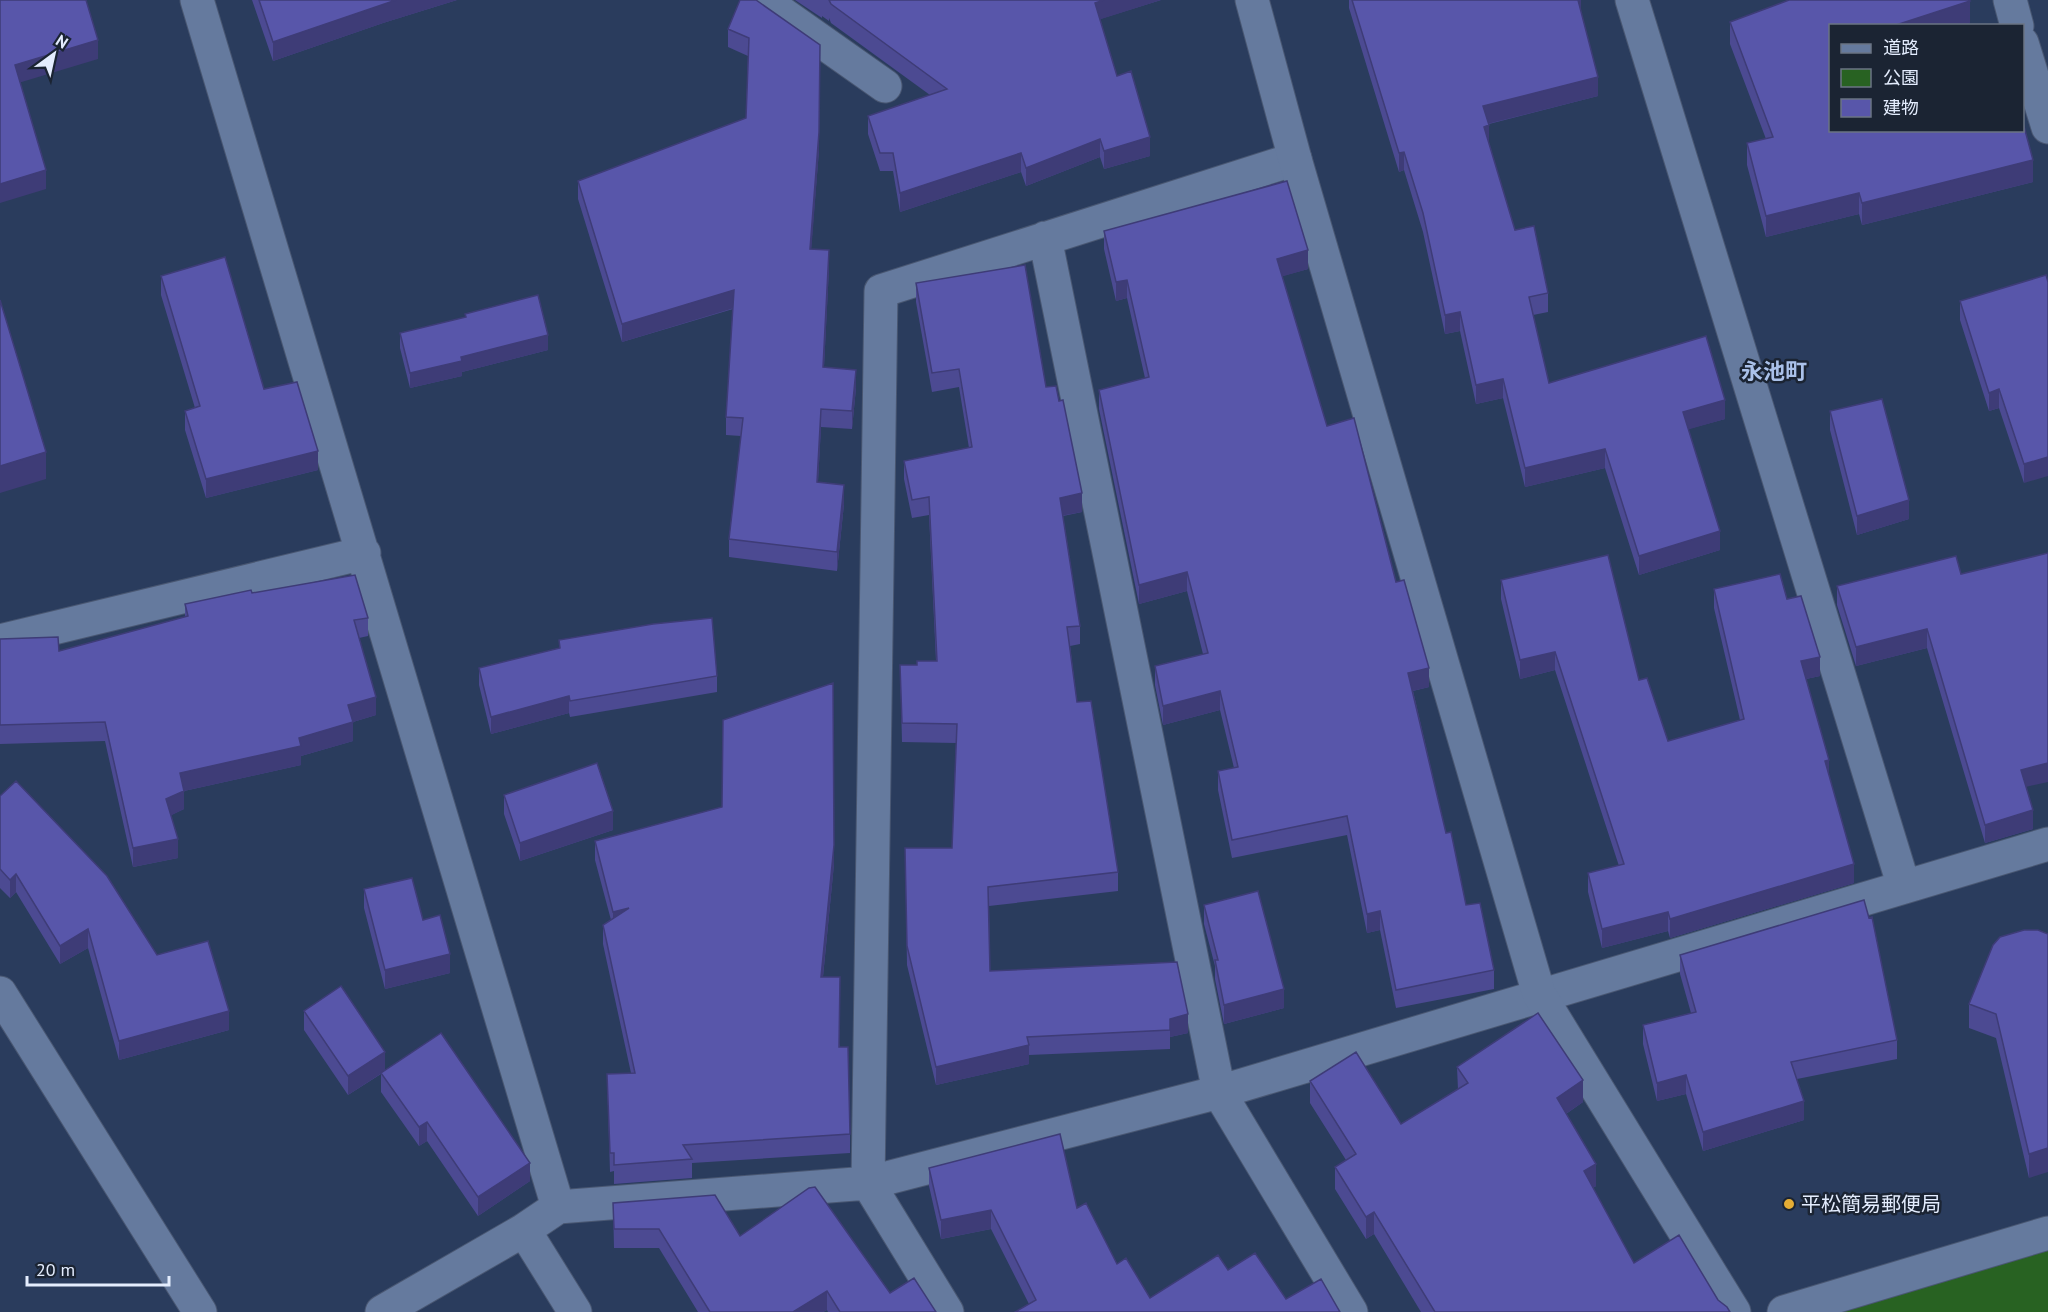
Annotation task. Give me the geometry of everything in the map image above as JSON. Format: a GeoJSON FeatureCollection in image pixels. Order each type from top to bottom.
{"type":"FeatureCollection","features":[{"type":"Feature","properties":{"kind":"street"},"geometry":{"type":"LineString","coordinates":[[196,0],[364,553],[558,1207]]}},
{"type":"Feature","properties":{"kind":"street"},"geometry":{"type":"LineString","coordinates":[[763,0],[885,87]]}},
{"type":"Feature","properties":{"kind":"street"},"geometry":{"type":"LineString","coordinates":[[1252,0],[1295,159],[1539,994],[1734,1312]]}},
{"type":"Feature","properties":{"kind":"street"},"geometry":{"type":"LineString","coordinates":[[1632,0],[1904,887]]}},
{"type":"Feature","properties":{"kind":"street"},"geometry":{"type":"LineString","coordinates":[[2010,0],[2016,24]]}},
{"type":"Feature","properties":{"kind":"street"},"geometry":{"type":"LineString","coordinates":[[2024,49],[2048,127]]}},
{"type":"Feature","properties":{"kind":"street"},"geometry":{"type":"LineString","coordinates":[[947,1312],[868,1183],[881,291],[1295,159]]}},
{"type":"Feature","properties":{"kind":"street"},"geometry":{"type":"LineString","coordinates":[[1045,238],[1219,1092],[1351,1312]]}},
{"type":"Feature","properties":{"kind":"street"},"geometry":{"type":"LineString","coordinates":[[0,641],[364,553]]}},
{"type":"Feature","properties":{"kind":"street"},"geometry":{"type":"LineString","coordinates":[[382,1312],[524,1230],[558,1207],[868,1183],[1219,1092],[1539,994],[2048,844]]}},
{"type":"Feature","properties":{"kind":"street"},"geometry":{"type":"LineString","coordinates":[[0,993],[200,1312]]}},
{"type":"Feature","properties":{"kind":"street"},"geometry":{"type":"LineString","coordinates":[[524,1230],[575,1312]]}},
{"type":"Feature","properties":{"kind":"street"},"geometry":{"type":"LineString","coordinates":[[1784,1312],[2048,1233]]}},
{"type":"Feature","properties":{"kind":"green space"},"geometry":{"type":"Polygon","coordinates":[[[2048,1233],[2048,1312],[1784,1312],[2048,1233]]]}},
{"type":"Feature","properties":{"kind":"building"},"geometry":{"type":"Polygon","coordinates":[[[0,0],[86,0],[98,40],[15,65],[46,170],[0,184],[0,0]]]}},
{"type":"Feature","properties":{"kind":"building"},"geometry":{"type":"Polygon","coordinates":[[[259,0],[396,0],[273,42],[259,0]]]}},
{"type":"Feature","properties":{"kind":"building"},"geometry":{"type":"Polygon","coordinates":[[[740,0],[756,0],[820,45],[819,132],[810,249],[829,250],[823,367],[856,370],[852,411],[821,409],[817,482],[844,485],[837,552],[729,539],[743,418],[726,417],[734,290],[622,324],[578,181],[746,118],[749,38],[728,29],[740,0]]]}},
{"type":"Feature","properties":{"kind":"building"},"geometry":{"type":"Polygon","coordinates":[[[829,0],[1104,0],[1095,3],[1117,76],[1131,71],[1150,137],[1104,151],[1100,139],[1026,168],[1021,153],[900,193],[893,153],[880,153],[868,116],[947,89],[831,4],[829,0]]]}},
{"type":"Feature","properties":{"kind":"building"},"geometry":{"type":"Polygon","coordinates":[[[1352,0],[1578,0],[1598,77],[1483,106],[1489,125],[1484,127],[1515,230],[1534,226],[1548,293],[1529,297],[1549,383],[1706,336],[1725,400],[1683,412],[1720,531],[1639,556],[1605,449],[1525,468],[1503,379],[1476,385],[1460,312],[1445,315],[1423,213],[1404,152],[1399,153],[1352,0]]]}},
{"type":"Feature","properties":{"kind":"building"},"geometry":{"type":"Polygon","coordinates":[[[1789,0],[1969,0],[1899,24],[1829,24],[1829,132],[2024,132],[2024,126],[2033,160],[1862,203],[1859,193],[1766,216],[1747,143],[1773,137],[1730,22],[1789,0]]]}},
{"type":"Feature","properties":{"kind":"building"},"geometry":{"type":"Polygon","coordinates":[[[1287,181],[1308,250],[1277,259],[1327,426],[1354,418],[1396,582],[1404,580],[1429,668],[1408,673],[1446,833],[1451,832],[1466,905],[1480,903],[1494,970],[1396,990],[1380,911],[1367,914],[1347,816],[1232,840],[1218,771],[1238,767],[1220,691],[1163,706],[1155,666],[1208,653],[1187,572],[1139,585],[1099,390],[1149,377],[1127,280],[1116,282],[1104,231],[1287,181]]]}},
{"type":"Feature","properties":{"kind":"building"},"geometry":{"type":"Polygon","coordinates":[[[225,257],[264,389],[297,382],[318,451],[206,479],[185,411],[200,406],[161,276],[225,257]]]}},
{"type":"Feature","properties":{"kind":"building"},"geometry":{"type":"Polygon","coordinates":[[[1025,265],[1046,387],[1056,386],[1059,401],[1063,400],[1082,493],[1060,498],[1080,626],[1067,627],[1077,702],[1091,701],[1118,872],[988,887],[990,971],[1177,962],[1188,1014],[1170,1019],[1170,1030],[1027,1037],[1029,1045],[936,1067],[907,946],[905,848],[952,848],[957,724],[902,723],[900,665],[917,665],[917,661],[937,661],[929,497],[912,500],[904,461],[972,447],[959,369],[932,373],[916,283],[1025,265]]]}},
{"type":"Feature","properties":{"kind":"building"},"geometry":{"type":"Polygon","coordinates":[[[2046,275],[2048,282],[2048,457],[2024,464],[1999,389],[1989,393],[1960,301],[2046,275]]]}},
{"type":"Feature","properties":{"kind":"building"},"geometry":{"type":"Polygon","coordinates":[[[538,295],[548,335],[461,357],[462,361],[410,373],[400,333],[466,317],[465,314],[538,295]]]}},
{"type":"Feature","properties":{"kind":"building"},"geometry":{"type":"Polygon","coordinates":[[[0,300],[46,452],[0,466],[0,300]]]}},
{"type":"Feature","properties":{"kind":"building"},"geometry":{"type":"Polygon","coordinates":[[[1882,399],[1909,500],[1857,516],[1830,411],[1882,399]]]}},
{"type":"Feature","properties":{"kind":"building"},"geometry":{"type":"Polygon","coordinates":[[[2048,553],[2048,763],[2021,770],[2033,810],[1985,825],[1927,629],[1856,647],[1837,586],[1956,556],[1961,574],[2048,553]]]}},
{"type":"Feature","properties":{"kind":"building"},"geometry":{"type":"Polygon","coordinates":[[[1608,555],[1639,680],[1647,678],[1668,741],[1744,719],[1714,589],[1780,574],[1787,599],[1801,596],[1820,657],[1801,661],[1829,760],[1825,761],[1854,864],[1670,919],[1668,912],[1602,929],[1588,873],[1624,864],[1555,652],[1520,660],[1501,580],[1608,555]]]}},
{"type":"Feature","properties":{"kind":"building"},"geometry":{"type":"Polygon","coordinates":[[[355,575],[368,618],[354,620],[376,697],[348,705],[353,722],[299,738],[301,746],[180,773],[184,791],[166,799],[178,839],[133,848],[105,722],[0,725],[0,639],[58,637],[59,651],[188,616],[185,604],[251,590],[252,593],[355,575]]]}},
{"type":"Feature","properties":{"kind":"building"},"geometry":{"type":"Polygon","coordinates":[[[712,618],[717,676],[570,701],[569,696],[491,717],[479,668],[560,648],[559,640],[653,624],[712,618]]]}},
{"type":"Feature","properties":{"kind":"building"},"geometry":{"type":"Polygon","coordinates":[[[833,683],[834,845],[821,977],[840,977],[839,1047],[848,1047],[850,1134],[683,1145],[692,1159],[614,1165],[614,1153],[610,1153],[607,1074],[635,1073],[603,925],[629,908],[613,912],[595,841],[722,807],[723,720],[833,683]]]}},
{"type":"Feature","properties":{"kind":"building"},"geometry":{"type":"Polygon","coordinates":[[[597,763],[613,811],[520,843],[504,795],[597,763]]]}},
{"type":"Feature","properties":{"kind":"building"},"geometry":{"type":"Polygon","coordinates":[[[16,781],[107,876],[157,955],[208,941],[229,1011],[119,1041],[88,929],[60,946],[16,874],[10,880],[0,869],[0,796],[16,781]]]}},
{"type":"Feature","properties":{"kind":"building"},"geometry":{"type":"Polygon","coordinates":[[[412,878],[423,920],[440,915],[450,954],[385,970],[364,889],[412,878]]]}},
{"type":"Feature","properties":{"kind":"building"},"geometry":{"type":"Polygon","coordinates":[[[1258,891],[1284,989],[1224,1005],[1215,960],[1218,960],[1204,905],[1258,891]]]}},
{"type":"Feature","properties":{"kind":"building"},"geometry":{"type":"Polygon","coordinates":[[[1864,900],[1869,918],[1872,917],[1897,1040],[1791,1062],[1804,1101],[1703,1132],[1686,1075],[1657,1083],[1643,1025],[1696,1012],[1680,955],[1864,900]]]}},
{"type":"Feature","properties":{"kind":"building"},"geometry":{"type":"Polygon","coordinates":[[[2024,930],[2038,930],[2048,934],[2048,1148],[2029,1154],[1996,1014],[1969,1004],[1993,945],[2000,937],[2024,930]]]}},
{"type":"Feature","properties":{"kind":"building"},"geometry":{"type":"Polygon","coordinates":[[[341,986],[385,1052],[348,1076],[304,1011],[341,986]]]}},
{"type":"Feature","properties":{"kind":"building"},"geometry":{"type":"Polygon","coordinates":[[[1538,1013],[1583,1080],[1557,1098],[1596,1164],[1584,1171],[1634,1263],[1679,1235],[1718,1300],[1730,1312],[1435,1312],[1374,1212],[1366,1217],[1335,1167],[1356,1154],[1310,1081],[1356,1052],[1401,1124],[1468,1083],[1457,1067],[1538,1013]]]}},
{"type":"Feature","properties":{"kind":"building"},"geometry":{"type":"Polygon","coordinates":[[[441,1033],[530,1163],[478,1197],[427,1122],[419,1127],[381,1073],[441,1033]]]}},
{"type":"Feature","properties":{"kind":"building"},"geometry":{"type":"Polygon","coordinates":[[[1060,1134],[1077,1208],[1086,1203],[1117,1264],[1126,1258],[1150,1298],[1218,1255],[1228,1270],[1255,1253],[1286,1299],[1321,1279],[1340,1312],[1015,1312],[1036,1300],[991,1210],[941,1220],[929,1168],[1060,1134]]]}},
{"type":"Feature","properties":{"kind":"building"},"geometry":{"type":"Polygon","coordinates":[[[815,1187],[890,1293],[914,1278],[936,1312],[840,1312],[827,1291],[793,1312],[710,1312],[659,1229],[614,1229],[613,1203],[715,1195],[740,1236],[809,1188],[815,1187]]]}},
{"type":"Feature","properties":{"kind":"place","name":"平松簡易郵便局"},"geometry":{"type":"Point","coordinates":[1789,1204]}},
{"type":"Feature","properties":{"kind":"district","name":"永池町"},"geometry":{"type":"Point","coordinates":[1774,371]}}]}
